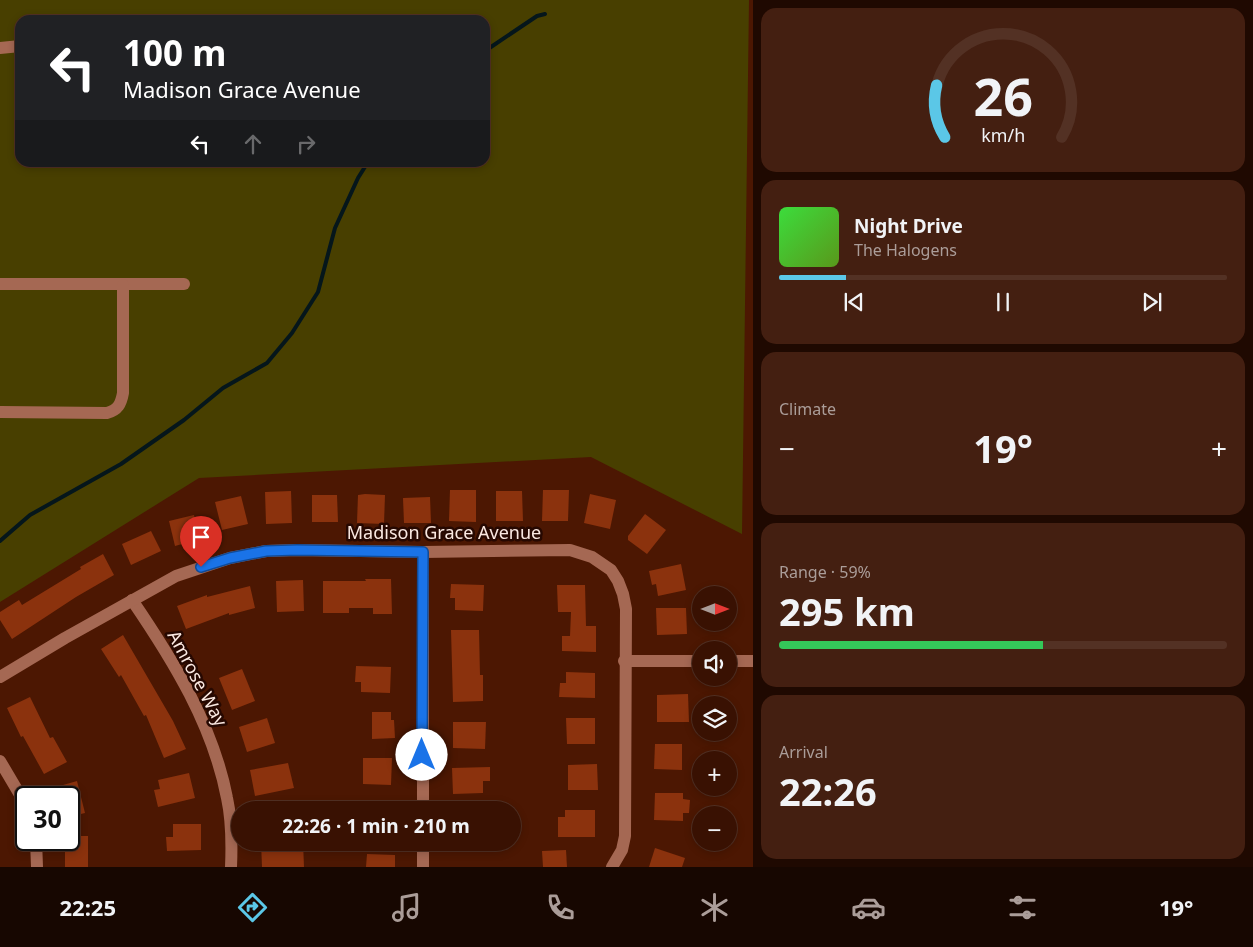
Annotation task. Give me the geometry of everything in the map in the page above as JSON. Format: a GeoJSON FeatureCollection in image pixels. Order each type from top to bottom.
{"type":"FeatureCollection","features":[{"type":"Feature","properties":{"kind":"street"},"geometry":{"type":"LineString","coordinates":[[0,48],[15,46]]}},
{"type":"Feature","properties":{"kind":"street"},"geometry":{"type":"LineString","coordinates":[[0,284],[184,284]]}},
{"type":"Feature","properties":{"kind":"street"},"geometry":{"type":"LineString","coordinates":[[0,412],[107,413],[121,405],[123,393],[124,285]]}},
{"type":"Feature","properties":{"kind":"street","name":"Madison Grace Avenue"},"geometry":{"type":"LineString","coordinates":[[0,677],[160,584],[190,570],[230,558],[249,554],[297,550],[423,552],[557,549],[581,552],[611,570],[618,581],[626,609],[624,661],[625,836],[622,850],[612,867]]}},
{"type":"Feature","properties":{"kind":"street"},"geometry":{"type":"LineString","coordinates":[[423,552],[423,801]]}},
{"type":"Feature","properties":{"kind":"street","name":"Amrose Way"},"geometry":{"type":"LineString","coordinates":[[132,600],[158,639],[192,698],[209,734],[222,772],[228,800],[232,867]]}},
{"type":"Feature","properties":{"kind":"street"},"geometry":{"type":"LineString","coordinates":[[624,661],[692,661]]}},
{"type":"Feature","properties":{"kind":"street"},"geometry":{"type":"LineString","coordinates":[[737,661],[753,661]]}},
{"type":"Feature","properties":{"kind":"street"},"geometry":{"type":"LineString","coordinates":[[0,761],[15,786]]}},
{"type":"Feature","properties":{"kind":"street"},"geometry":{"type":"LineString","coordinates":[[36,851],[37,867]]}},
{"type":"Feature","properties":{"kind":"street"},"geometry":{"type":"LineString","coordinates":[[423,851],[423,867]]}},
{"type":"Feature","properties":{"kind":"shaded area"},"geometry":{"type":"Polygon","coordinates":[[[0,0],[749,0],[742,534],[591,457],[199,478],[0,602],[0,0]]]}},
{"type":"Feature","properties":{"kind":"building"},"geometry":{"type":"Polygon","coordinates":[[[450,490],[476,490],[476,522],[449,521],[450,490]]]}},
{"type":"Feature","properties":{"kind":"building"},"geometry":{"type":"Polygon","coordinates":[[[543,490],[569,490],[568,521],[542,521],[543,490]]]}},
{"type":"Feature","properties":{"kind":"building"},"geometry":{"type":"Polygon","coordinates":[[[291,491],[292,523],[266,524],[265,492],[291,491]]]}},
{"type":"Feature","properties":{"kind":"building"},"geometry":{"type":"Polygon","coordinates":[[[496,491],[522,491],[523,521],[496,521],[496,491]]]}},
{"type":"Feature","properties":{"kind":"building"},"geometry":{"type":"Polygon","coordinates":[[[590,494],[616,500],[610,529],[584,523],[590,494]]]}},
{"type":"Feature","properties":{"kind":"building"},"geometry":{"type":"Polygon","coordinates":[[[312,495],[337,495],[338,522],[312,522],[312,495]]]}},
{"type":"Feature","properties":{"kind":"building"},"geometry":{"type":"Polygon","coordinates":[[[358,495],[385,495],[384,524],[357,523],[358,495]]]}},
{"type":"Feature","properties":{"kind":"building"},"geometry":{"type":"Polygon","coordinates":[[[241,496],[248,524],[222,530],[215,502],[241,496]]]}},
{"type":"Feature","properties":{"kind":"building"},"geometry":{"type":"Polygon","coordinates":[[[430,497],[431,523],[404,523],[403,498],[430,497]]]}},
{"type":"Feature","properties":{"kind":"building"},"geometry":{"type":"Polygon","coordinates":[[[645,514],[666,530],[647,554],[628,540],[628,536],[645,514]]]}},
{"type":"Feature","properties":{"kind":"building"},"geometry":{"type":"Polygon","coordinates":[[[194,515],[200,539],[175,546],[169,521],[194,515]]]}},
{"type":"Feature","properties":{"kind":"building"},"geometry":{"type":"Polygon","coordinates":[[[151,531],[161,551],[131,565],[122,544],[151,531]]]}},
{"type":"Feature","properties":{"kind":"building"},"geometry":{"type":"Polygon","coordinates":[[[103,554],[114,575],[76,597],[12,639],[0,620],[0,612],[19,600],[22,605],[103,554]]]}},
{"type":"Feature","properties":{"kind":"building"},"geometry":{"type":"Polygon","coordinates":[[[681,564],[686,590],[658,596],[656,584],[652,585],[649,571],[681,564]]]}},
{"type":"Feature","properties":{"kind":"building"},"geometry":{"type":"Polygon","coordinates":[[[365,579],[391,579],[392,614],[373,614],[373,608],[349,608],[349,613],[323,613],[323,581],[366,581],[365,579]]]}},
{"type":"Feature","properties":{"kind":"building"},"geometry":{"type":"Polygon","coordinates":[[[303,580],[304,611],[277,612],[276,581],[303,580]]]}},
{"type":"Feature","properties":{"kind":"building"},"geometry":{"type":"Polygon","coordinates":[[[451,584],[484,585],[483,611],[455,610],[455,598],[450,598],[451,584]]]}},
{"type":"Feature","properties":{"kind":"building"},"geometry":{"type":"Polygon","coordinates":[[[557,585],[585,585],[586,626],[596,626],[596,652],[562,651],[562,636],[570,636],[571,612],[558,612],[557,585]]]}},
{"type":"Feature","properties":{"kind":"building"},"geometry":{"type":"Polygon","coordinates":[[[250,586],[255,608],[229,615],[229,613],[186,629],[177,606],[207,595],[207,597],[250,586]]]}},
{"type":"Feature","properties":{"kind":"building"},"geometry":{"type":"Polygon","coordinates":[[[656,608],[686,608],[687,634],[657,635],[656,608]]]}},
{"type":"Feature","properties":{"kind":"building"},"geometry":{"type":"Polygon","coordinates":[[[451,630],[479,630],[480,675],[483,675],[483,701],[453,702],[451,630]]]}},
{"type":"Feature","properties":{"kind":"building"},"geometry":{"type":"Polygon","coordinates":[[[123,635],[173,721],[186,749],[164,758],[146,715],[144,716],[121,675],[119,677],[101,649],[123,635]]]}},
{"type":"Feature","properties":{"kind":"building"},"geometry":{"type":"Polygon","coordinates":[[[356,666],[391,667],[390,693],[361,692],[361,682],[355,682],[356,666]]]}},
{"type":"Feature","properties":{"kind":"building"},"geometry":{"type":"Polygon","coordinates":[[[242,669],[255,701],[232,710],[219,678],[242,669]]]}},
{"type":"Feature","properties":{"kind":"building"},"geometry":{"type":"Polygon","coordinates":[[[566,672],[595,673],[595,698],[559,697],[560,683],[566,683],[566,672]]]}},
{"type":"Feature","properties":{"kind":"building"},"geometry":{"type":"Polygon","coordinates":[[[688,694],[689,722],[657,722],[657,695],[688,694]]]}},
{"type":"Feature","properties":{"kind":"building"},"geometry":{"type":"Polygon","coordinates":[[[30,697],[50,738],[53,737],[67,762],[44,774],[23,736],[21,737],[7,708],[30,697]]]}},
{"type":"Feature","properties":{"kind":"building"},"geometry":{"type":"Polygon","coordinates":[[[372,712],[391,712],[391,720],[394,720],[395,738],[372,739],[372,712]]]}},
{"type":"Feature","properties":{"kind":"building"},"geometry":{"type":"Polygon","coordinates":[[[267,718],[275,743],[247,752],[239,727],[267,718]]]}},
{"type":"Feature","properties":{"kind":"building"},"geometry":{"type":"Polygon","coordinates":[[[566,718],[595,718],[595,744],[567,744],[566,718]]]}},
{"type":"Feature","properties":{"kind":"building"},"geometry":{"type":"Polygon","coordinates":[[[453,722],[486,722],[485,749],[453,748],[453,722]]]}},
{"type":"Feature","properties":{"kind":"building"},"geometry":{"type":"Polygon","coordinates":[[[655,744],[682,744],[682,770],[654,769],[655,744]]]}},
{"type":"Feature","properties":{"kind":"building"},"geometry":{"type":"Polygon","coordinates":[[[363,758],[392,758],[391,785],[363,784],[363,758]]]}},
{"type":"Feature","properties":{"kind":"building"},"geometry":{"type":"Polygon","coordinates":[[[288,763],[294,788],[255,796],[250,770],[288,763]]]}},
{"type":"Feature","properties":{"kind":"building"},"geometry":{"type":"Polygon","coordinates":[[[597,764],[598,790],[568,790],[568,765],[597,764]]]}},
{"type":"Feature","properties":{"kind":"building"},"geometry":{"type":"Polygon","coordinates":[[[490,767],[490,781],[483,781],[483,793],[453,794],[452,768],[490,767]]]}},
{"type":"Feature","properties":{"kind":"building"},"geometry":{"type":"Polygon","coordinates":[[[189,773],[195,798],[158,807],[154,790],[160,789],[158,780],[189,773]]]}},
{"type":"Feature","properties":{"kind":"building"},"geometry":{"type":"Polygon","coordinates":[[[77,781],[78,786],[60,786],[77,781]]]}},
{"type":"Feature","properties":{"kind":"building"},"geometry":{"type":"Polygon","coordinates":[[[80,793],[85,813],[80,814],[80,793]]]}},
{"type":"Feature","properties":{"kind":"building"},"geometry":{"type":"Polygon","coordinates":[[[655,793],[683,793],[683,799],[690,800],[689,813],[683,813],[683,821],[654,820],[655,793]]]}},
{"type":"Feature","properties":{"kind":"building"},"geometry":{"type":"Polygon","coordinates":[[[565,810],[595,810],[595,837],[558,837],[558,817],[565,817],[565,810]]]}},
{"type":"Feature","properties":{"kind":"building"},"geometry":{"type":"Polygon","coordinates":[[[173,824],[201,824],[201,850],[167,851],[166,837],[173,837],[173,824]]]}},
{"type":"Feature","properties":{"kind":"building"},"geometry":{"type":"Polygon","coordinates":[[[80,836],[88,836],[88,867],[65,867],[65,851],[80,851],[80,836]]]}},
{"type":"Feature","properties":{"kind":"building"},"geometry":{"type":"Polygon","coordinates":[[[655,848],[685,858],[682,867],[649,867],[655,848]]]}},
{"type":"Feature","properties":{"kind":"building"},"geometry":{"type":"Polygon","coordinates":[[[566,850],[567,867],[543,867],[542,851],[566,850]]]}},
{"type":"Feature","properties":{"kind":"building"},"geometry":{"type":"Polygon","coordinates":[[[261,851],[303,851],[304,867],[262,867],[261,851]]]}},
{"type":"Feature","properties":{"kind":"building"},"geometry":{"type":"Polygon","coordinates":[[[367,854],[395,855],[395,867],[366,867],[367,854]]]}},
{"type":"Feature","properties":{"kind":"waterway"},"geometry":{"type":"LineString","coordinates":[[490,48],[537,16],[545,14]]}},
{"type":"Feature","properties":{"kind":"waterway"},"geometry":{"type":"LineString","coordinates":[[0,541],[30,515],[121,464],[184,420],[223,388],[267,363],[292,333],[318,292],[335,228],[365,167]]}},
{"type":"Feature","properties":{"kind":"route"},"geometry":{"type":"LineString","coordinates":[[201,567],[230,558],[266,551],[423,552],[422,755]]}}]}
